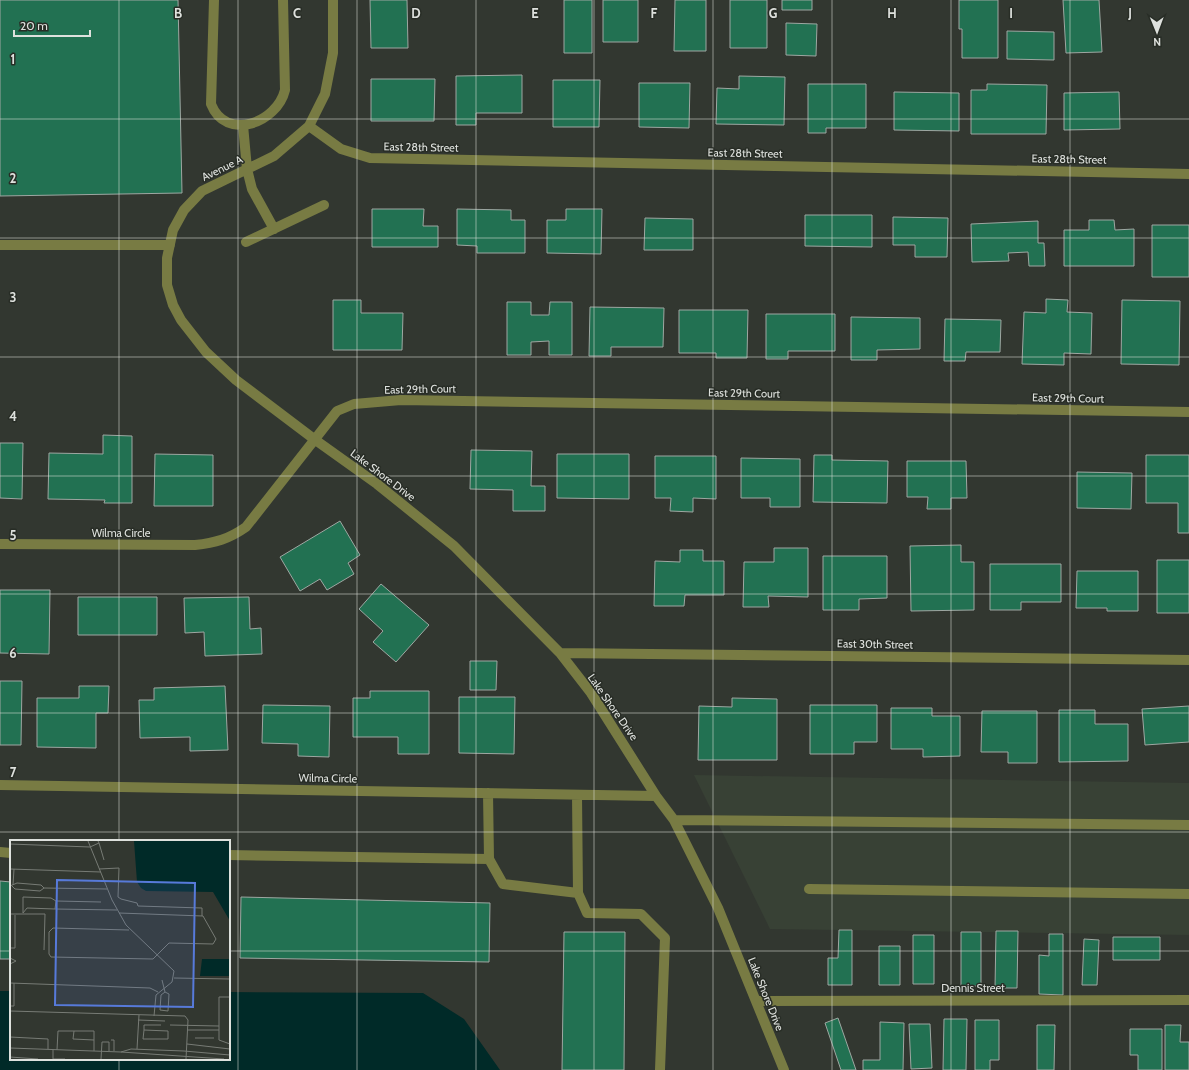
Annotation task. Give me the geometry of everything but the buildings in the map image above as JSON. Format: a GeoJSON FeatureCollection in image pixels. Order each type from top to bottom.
{"type":"FeatureCollection","features":[{"type":"Feature","properties":{"kind":"street"},"geometry":{"type":"LineString","coordinates":[[214,0],[211,104],[214,113],[223,120],[232,124],[243,125],[251,124],[269,116],[282,100],[285,90],[283,0]]}},
{"type":"Feature","properties":{"kind":"street","name":"Avenue A"},"geometry":{"type":"LineString","coordinates":[[314,439],[236,380],[206,352],[181,320],[173,304],[167,285],[167,258],[173,230],[184,210],[202,191],[274,156],[309,126],[325,94],[333,53],[333,0]]}},
{"type":"Feature","properties":{"kind":"street"},"geometry":{"type":"LineString","coordinates":[[243,125],[247,169],[252,189],[274,229]]}},
{"type":"Feature","properties":{"kind":"street","name":"East 28th Street"},"geometry":{"type":"LineString","coordinates":[[309,126],[341,149],[370,158],[1189,174]]}},
{"type":"Feature","properties":{"kind":"street"},"geometry":{"type":"LineString","coordinates":[[246,242],[324,205]]}},
{"type":"Feature","properties":{"kind":"street"},"geometry":{"type":"LineString","coordinates":[[0,245],[170,245]]}},
{"type":"Feature","properties":{"kind":"street","name":"East 29th Court"},"geometry":{"type":"LineString","coordinates":[[314,439],[337,411],[354,404],[401,400],[1189,412]]}},
{"type":"Feature","properties":{"kind":"street","name":"Wilma Circle"},"geometry":{"type":"LineString","coordinates":[[0,544],[214,544],[231,537],[246,528],[314,439]]}},
{"type":"Feature","properties":{"kind":"street","name":"Lake Shore Drive"},"geometry":{"type":"LineString","coordinates":[[314,439],[378,484],[454,546],[560,653],[591,693],[656,796],[674,820],[718,908],[784,1070]]}},
{"type":"Feature","properties":{"kind":"street","name":"East 30th Street"},"geometry":{"type":"LineString","coordinates":[[560,653],[1189,660]]}},
{"type":"Feature","properties":{"kind":"street","name":"Wilma Circle"},"geometry":{"type":"LineString","coordinates":[[0,785],[656,796]]}},
{"type":"Feature","properties":{"kind":"street"},"geometry":{"type":"LineString","coordinates":[[488,793],[489,859],[503,884],[578,893]]}},
{"type":"Feature","properties":{"kind":"street"},"geometry":{"type":"LineString","coordinates":[[577,795],[578,893],[587,913],[641,914],[665,938],[660,1070]]}},
{"type":"Feature","properties":{"kind":"street"},"geometry":{"type":"LineString","coordinates":[[674,820],[1189,825]]}},
{"type":"Feature","properties":{"kind":"street"},"geometry":{"type":"LineString","coordinates":[[0,852],[10,853]]}},
{"type":"Feature","properties":{"kind":"street"},"geometry":{"type":"LineString","coordinates":[[230,855],[489,859]]}},
{"type":"Feature","properties":{"kind":"street"},"geometry":{"type":"LineString","coordinates":[[809,889],[1189,894]]}},
{"type":"Feature","properties":{"kind":"street","name":"Dennis Street"},"geometry":{"type":"LineString","coordinates":[[756,1001],[1189,1000]]}},
{"type":"Feature","properties":{"kind":"shaded area"},"geometry":{"type":"Polygon","coordinates":[[[694,775],[1189,783],[1189,935],[770,929],[694,775]]]}},
{"type":"Feature","properties":{"kind":"water"},"geometry":{"type":"Polygon","coordinates":[[[0,991],[10,991],[10,1060],[230,1060],[230,992],[423,993],[464,1019],[500,1070],[0,1070],[0,991]]]}}]}
